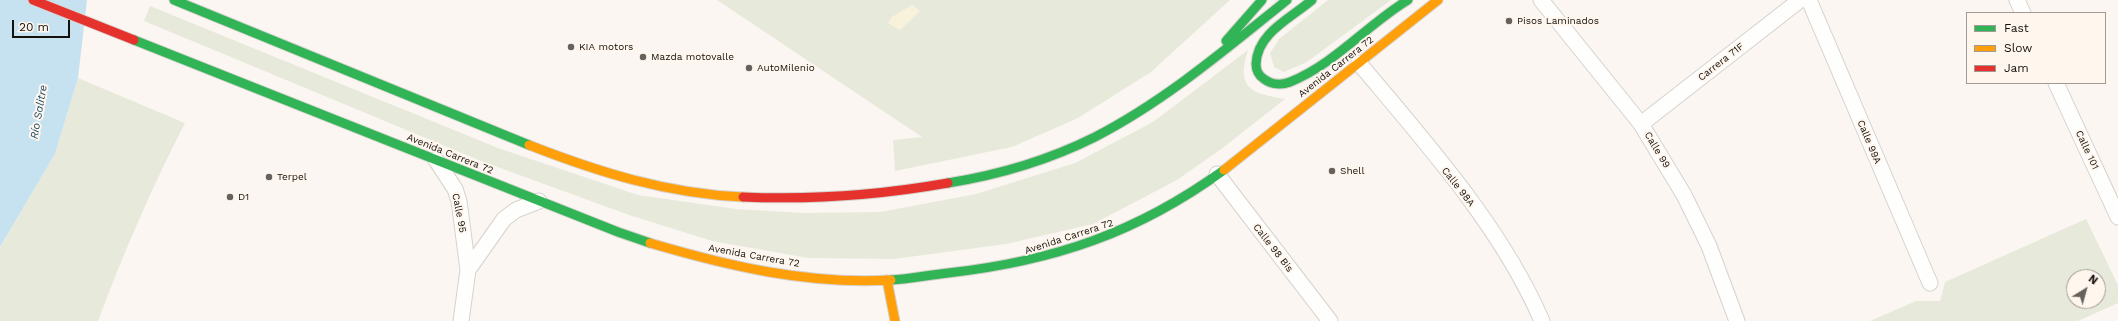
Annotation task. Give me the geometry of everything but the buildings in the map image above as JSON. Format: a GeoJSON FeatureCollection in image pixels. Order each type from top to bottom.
{"type":"FeatureCollection","features":[{"type":"Feature","properties":{"kind":"main road","name":"Avenida Carrera 72"},"geometry":{"type":"LineString","coordinates":[[33,0],[539,201],[653,244],[718,262],[778,273],[833,279],[887,280],[994,268],[1034,261],[1083,246],[1118,233],[1152,216],[1217,174],[1438,0]]}},
{"type":"Feature","properties":{"kind":"main road"},"geometry":{"type":"LineString","coordinates":[[174,0],[474,123],[595,169],[674,189],[724,196],[851,197],[927,187],[990,176],[1062,152],[1096,136],[1133,114],[1208,62],[1287,0]]}},
{"type":"Feature","properties":{"kind":"main road"},"geometry":{"type":"LineString","coordinates":[[1208,62],[1262,0]]}},
{"type":"Feature","properties":{"kind":"main road"},"geometry":{"type":"LineString","coordinates":[[1312,0],[1261,43],[1255,62],[1257,72],[1263,79],[1272,84],[1284,84],[1299,78],[1336,54],[1384,15],[1408,0]]}},
{"type":"Feature","properties":{"kind":"main road"},"geometry":{"type":"LineString","coordinates":[[887,280],[895,321]]}},
{"type":"Feature","properties":{"kind":"street","name":"Calle 99"},"geometry":{"type":"LineString","coordinates":[[1541,0],[1641,124],[1684,195],[1709,246],[1737,321]]}},
{"type":"Feature","properties":{"kind":"street","name":"Carrera 71F"},"geometry":{"type":"LineString","coordinates":[[1641,124],[1800,0]]}},
{"type":"Feature","properties":{"kind":"street","name":"Calle 99A"},"geometry":{"type":"LineString","coordinates":[[1808,0],[1930,283]]}},
{"type":"Feature","properties":{"kind":"street"},"geometry":{"type":"LineString","coordinates":[[2017,0],[2023,12]]}},
{"type":"Feature","properties":{"kind":"street","name":"Calle 98A"},"geometry":{"type":"LineString","coordinates":[[1359,63],[1434,155],[1496,236],[1531,297],[1542,321]]}},
{"type":"Feature","properties":{"kind":"street","name":"Calle 101"},"geometry":{"type":"LineString","coordinates":[[2056,84],[2118,217]]}},
{"type":"Feature","properties":{"kind":"street","name":"Calle 95"},"geometry":{"type":"LineString","coordinates":[[436,160],[455,189],[459,201],[468,270],[462,321]]}},
{"type":"Feature","properties":{"kind":"street","name":"Calle 98 Bis"},"geometry":{"type":"LineString","coordinates":[[1217,174],[1330,321]]}},
{"type":"Feature","properties":{"kind":"street","name":"Calle 95"},"geometry":{"type":"LineString","coordinates":[[468,270],[504,219],[516,210],[539,201]]}},
{"type":"Feature","properties":{"kind":"shaded area"},"geometry":{"type":"Polygon","coordinates":[[[717,0],[1230,0],[1151,72],[1078,118],[1012,147],[895,171],[893,140],[922,137],[717,0]]]}},
{"type":"Feature","properties":{"kind":"shaded area"},"geometry":{"type":"Polygon","coordinates":[[[1328,0],[1391,0],[1307,62],[1284,72],[1274,67],[1270,53],[1279,39],[1328,0]]]}},
{"type":"Feature","properties":{"kind":"shaded area"},"geometry":{"type":"Polygon","coordinates":[[[150,6],[498,148],[638,195],[736,209],[803,213],[880,212],[976,194],[1075,163],[1153,122],[1248,50],[1244,73],[1245,81],[1255,91],[1285,99],[1224,147],[1177,180],[1093,224],[1006,244],[894,259],[808,258],[712,241],[629,215],[481,161],[144,21],[150,6]]]}},
{"type":"Feature","properties":{"kind":"shaded area"},"geometry":{"type":"Polygon","coordinates":[[[78,78],[185,123],[138,221],[98,321],[0,321],[0,247],[55,154],[78,78]]]}},
{"type":"Feature","properties":{"kind":"shaded area"},"geometry":{"type":"Polygon","coordinates":[[[2086,219],[2118,285],[2118,303],[2106,308],[2106,269],[2066,269],[2066,309],[2105,309],[2078,321],[1870,321],[1916,301],[1940,301],[1945,282],[2086,219]]]}},
{"type":"Feature","properties":{"kind":"sand"},"geometry":{"type":"Polygon","coordinates":[[[912,5],[920,11],[900,30],[888,23],[892,17],[912,5]]]}},
{"type":"Feature","properties":{"kind":"water","name":"Río Salitre"},"geometry":{"type":"Polygon","coordinates":[[[0,0],[87,0],[78,78],[55,154],[0,247],[0,0]]]}},
{"type":"Feature","properties":{"kind":"traffic: fast"},"geometry":{"type":"LineString","coordinates":[[174,0],[529,145]]}},
{"type":"Feature","properties":{"kind":"traffic: fast"},"geometry":{"type":"LineString","coordinates":[[1226,41],[1262,0]]}},
{"type":"Feature","properties":{"kind":"traffic: fast"},"geometry":{"type":"LineString","coordinates":[[948,183],[986,176],[1041,160],[1078,145],[1121,123],[1170,91],[1287,0]]}},
{"type":"Feature","properties":{"kind":"traffic: fast"},"geometry":{"type":"LineString","coordinates":[[1312,0],[1276,27],[1262,43],[1258,53],[1256,66],[1259,75],[1267,81],[1277,84],[1284,84],[1322,65],[1379,20],[1408,0]]}},
{"type":"Feature","properties":{"kind":"traffic: fast"},"geometry":{"type":"LineString","coordinates":[[134,40],[618,232],[650,243]]}},
{"type":"Feature","properties":{"kind":"traffic: fast"},"geometry":{"type":"LineString","coordinates":[[891,280],[987,268],[1024,261],[1093,241],[1159,211],[1192,192],[1224,170]]}},
{"type":"Feature","properties":{"kind":"traffic: slow"},"geometry":{"type":"LineString","coordinates":[[1224,170],[1438,0]]}},
{"type":"Feature","properties":{"kind":"traffic: slow"},"geometry":{"type":"LineString","coordinates":[[529,145],[607,173],[634,180],[688,191],[743,197]]}},
{"type":"Feature","properties":{"kind":"traffic: slow"},"geometry":{"type":"LineString","coordinates":[[650,243],[739,266],[799,277],[860,281],[891,280]]}},
{"type":"Feature","properties":{"kind":"traffic: slow"},"geometry":{"type":"LineString","coordinates":[[887,280],[895,321]]}},
{"type":"Feature","properties":{"kind":"traffic: jam"},"geometry":{"type":"LineString","coordinates":[[33,0],[134,40]]}},
{"type":"Feature","properties":{"kind":"traffic: jam"},"geometry":{"type":"LineString","coordinates":[[743,197],[794,198],[846,196],[897,191],[948,183]]}},
{"type":"Feature","properties":{"kind":"place","name":"Pisos Laminados"},"geometry":{"type":"Point","coordinates":[1509,21]}},
{"type":"Feature","properties":{"kind":"place","name":"KIA motors"},"geometry":{"type":"Point","coordinates":[571,47]}},
{"type":"Feature","properties":{"kind":"place","name":"Mazda motovalle"},"geometry":{"type":"Point","coordinates":[643,57]}},
{"type":"Feature","properties":{"kind":"place","name":"AutoMilenio"},"geometry":{"type":"Point","coordinates":[749,68]}},
{"type":"Feature","properties":{"kind":"place","name":"Shell"},"geometry":{"type":"Point","coordinates":[1332,171]}},
{"type":"Feature","properties":{"kind":"place","name":"Terpel"},"geometry":{"type":"Point","coordinates":[269,177]}},
{"type":"Feature","properties":{"kind":"place","name":"D1"},"geometry":{"type":"Point","coordinates":[230,197]}}]}
